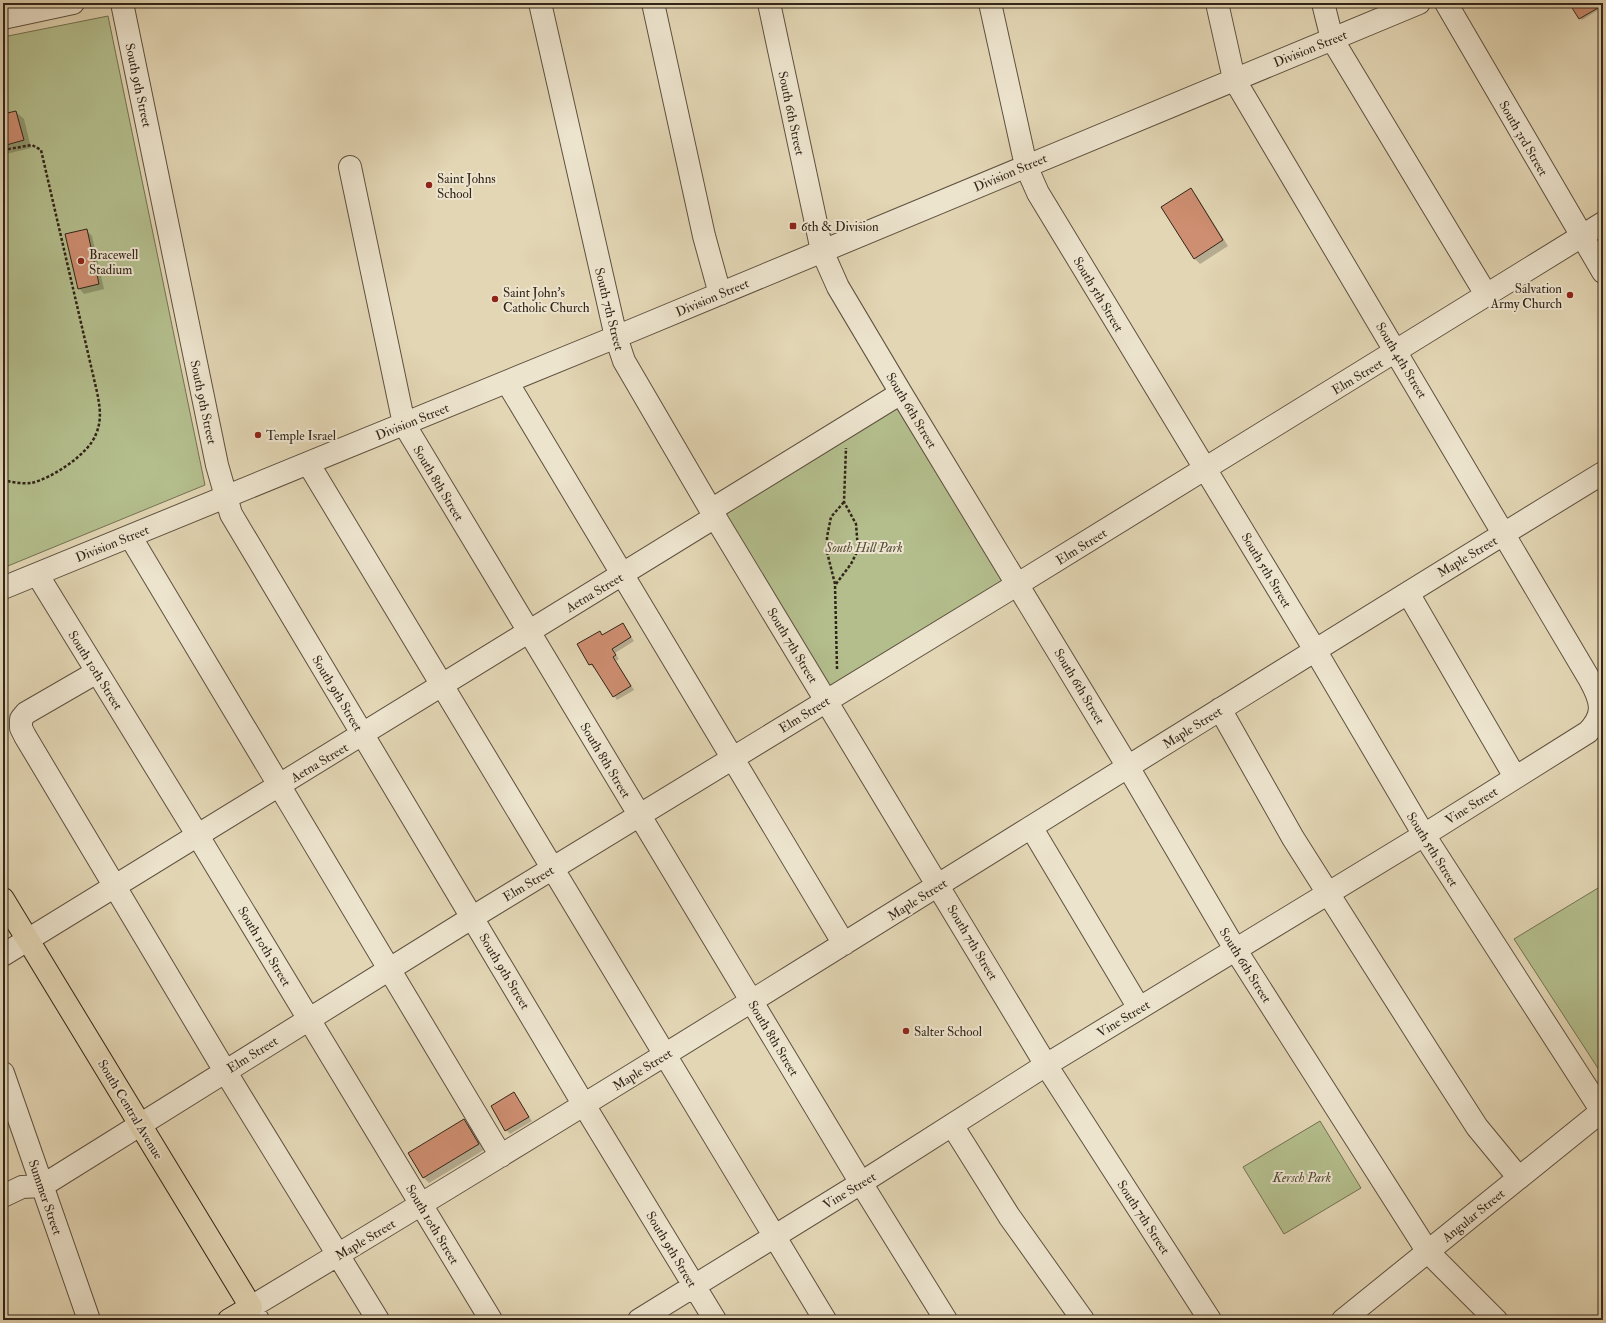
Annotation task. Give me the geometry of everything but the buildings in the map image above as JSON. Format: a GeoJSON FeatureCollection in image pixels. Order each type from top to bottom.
{"type":"FeatureCollection","features":[{"type":"Feature","properties":{"kind":"main road","name":"South Central Avenue"},"geometry":{"type":"LineString","coordinates":[[3,899],[255,1314]]}},
{"type":"Feature","properties":{"kind":"main road","name":"Maple Street"},"geometry":{"type":"LineString","coordinates":[[229,1320],[255,1314]]}},
{"type":"Feature","properties":{"kind":"street"},"geometry":{"type":"LineString","coordinates":[[3,18],[73,3]]}},
{"type":"Feature","properties":{"kind":"street","name":"South 9th Street"},"geometry":{"type":"LineString","coordinates":[[122,3],[225,497],[239,530],[473,917],[584,1105],[715,1320]]}},
{"type":"Feature","properties":{"kind":"street","name":"South 7th Street"},"geometry":{"type":"LineString","coordinates":[[540,3],[616,338],[622,356],[632,377],[1046,1065],[1210,1320]]}},
{"type":"Feature","properties":{"kind":"street"},"geometry":{"type":"LineString","coordinates":[[653,3],[704,236],[720,294]]}},
{"type":"Feature","properties":{"kind":"street","name":"South 6th Street"},"geometry":{"type":"LineString","coordinates":[[769,3],[822,251],[836,282],[901,393],[1128,767],[1236,950],[1428,1252],[1496,1320]]}},
{"type":"Feature","properties":{"kind":"street","name":"South 5th Street"},"geometry":{"type":"LineString","coordinates":[[990,3],[1026,166],[1043,202],[1315,650],[1424,835],[1602,1111]]}},
{"type":"Feature","properties":{"kind":"street","name":"South 4th Street"},"geometry":{"type":"LineString","coordinates":[[1217,3],[1234,79],[1397,351],[1590,680],[1600,702],[1602,712]]}},
{"type":"Feature","properties":{"kind":"street"},"geometry":{"type":"LineString","coordinates":[[1323,3],[1332,39],[1487,296]]}},
{"type":"Feature","properties":{"kind":"street","name":"Division Street"},"geometry":{"type":"LineString","coordinates":[[3,588],[616,338],[1419,3]]}},
{"type":"Feature","properties":{"kind":"street","name":"South 3rd Street"},"geometry":{"type":"LineString","coordinates":[[1446,3],[1603,272]]}},
{"type":"Feature","properties":{"kind":"street","name":"South 8th Street"},"geometry":{"type":"LineString","coordinates":[[350,167],[404,424],[861,1183],[946,1320]]}},
{"type":"Feature","properties":{"kind":"street","name":"Elm Street"},"geometry":{"type":"LineString","coordinates":[[42,1186],[473,917],[1487,296],[1603,223]]}},
{"type":"Feature","properties":{"kind":"street"},"geometry":{"type":"LineString","coordinates":[[507,382],[623,574],[731,758],[844,944]]}},
{"type":"Feature","properties":{"kind":"street","name":"Aetna Street"},"geometry":{"type":"LineString","coordinates":[[3,956],[623,574],[713,513],[901,393]]}},
{"type":"Feature","properties":{"kind":"street"},"geometry":{"type":"LineString","coordinates":[[308,463],[444,685],[664,1056],[825,1320]]}},
{"type":"Feature","properties":{"kind":"street","name":"Maple Street"},"geometry":{"type":"LineString","coordinates":[[255,1314],[338,1255],[752,1002],[1220,709],[1603,473]]}},
{"type":"Feature","properties":{"kind":"street"},"geometry":{"type":"LineString","coordinates":[[130,536],[501,1156]]}},
{"type":"Feature","properties":{"kind":"street","name":"South 10th Street"},"geometry":{"type":"LineString","coordinates":[[37,574],[198,836],[491,1320]]}},
{"type":"Feature","properties":{"kind":"street"},"geometry":{"type":"LineString","coordinates":[[1408,593],[1515,777]]}},
{"type":"Feature","properties":{"kind":"street"},"geometry":{"type":"LineString","coordinates":[[97,672],[26,713],[21,719],[21,728],[225,1071],[378,1320]]}},
{"type":"Feature","properties":{"kind":"street"},"geometry":{"type":"LineString","coordinates":[[1220,709],[1276,808],[1328,894],[1464,1107],[1485,1137],[1519,1178]]}},
{"type":"Feature","properties":{"kind":"street","name":"Vine Street"},"geometry":{"type":"LineString","coordinates":[[639,1320],[861,1183],[1046,1065],[1328,894],[1588,732],[1599,719],[1602,712]]}},
{"type":"Feature","properties":{"kind":"street"},"geometry":{"type":"LineString","coordinates":[[1031,827],[1140,1008]]}},
{"type":"Feature","properties":{"kind":"street","name":"Summer Street"},"geometry":{"type":"LineString","coordinates":[[3,1073],[89,1320]]}},
{"type":"Feature","properties":{"kind":"street","name":"Angular Street"},"geometry":{"type":"LineString","coordinates":[[1344,1320],[1602,1111]]}},
{"type":"Feature","properties":{"kind":"street"},"geometry":{"type":"LineString","coordinates":[[952,1125],[1009,1216],[1083,1320]]}},
{"type":"Feature","properties":{"kind":"street"},"geometry":{"type":"LineString","coordinates":[[3,1196],[22,1186],[42,1186]]}},
{"type":"Feature","properties":{"kind":"path"},"geometry":{"type":"LineString","coordinates":[[3,150],[32,145],[41,150],[96,384],[101,416],[96,436],[84,452],[59,471],[31,483],[3,480]]}},
{"type":"Feature","properties":{"kind":"path"},"geometry":{"type":"LineString","coordinates":[[835,584],[847,569],[858,550],[856,524],[844,502],[846,428]]}},
{"type":"Feature","properties":{"kind":"path"},"geometry":{"type":"LineString","coordinates":[[837,669],[835,584],[827,552],[827,537],[831,517],[844,502]]}},
{"type":"Feature","properties":{"kind":"green space","name":"Bracewell Stadium"},"geometry":{"type":"Polygon","coordinates":[[[108,16],[205,485],[3,568],[3,37],[108,16]]]}},
{"type":"Feature","properties":{"kind":"green space","name":"South Hill Park"},"geometry":{"type":"Polygon","coordinates":[[[901,393],[1018,584],[826,700],[711,510],[901,393]]]}},
{"type":"Feature","properties":{"kind":"green space"},"geometry":{"type":"Polygon","coordinates":[[[1603,885],[1603,1076],[1514,939],[1603,885]]]}},
{"type":"Feature","properties":{"kind":"green space","name":"Kersch Park"},"geometry":{"type":"Polygon","coordinates":[[[1320,1121],[1361,1188],[1284,1234],[1243,1167],[1320,1121]]]}},
{"type":"Feature","properties":{"kind":"place","name":"Saint Johns School"},"geometry":{"type":"Point","coordinates":[429,185]}},
{"type":"Feature","properties":{"kind":"place","name":"6th & Division"},"geometry":{"type":"Point","coordinates":[793,226]}},
{"type":"Feature","properties":{"kind":"place","name":"Bracewell Stadium"},"geometry":{"type":"Point","coordinates":[81,261]}},
{"type":"Feature","properties":{"kind":"place","name":"Salvation Army Church"},"geometry":{"type":"Point","coordinates":[1570,295]}},
{"type":"Feature","properties":{"kind":"place","name":"Saint John's Catholic Church"},"geometry":{"type":"Point","coordinates":[495,299]}},
{"type":"Feature","properties":{"kind":"place","name":"Temple Israel"},"geometry":{"type":"Point","coordinates":[258,435]}},
{"type":"Feature","properties":{"kind":"place","name":"Salter School"},"geometry":{"type":"Point","coordinates":[906,1031]}}]}
